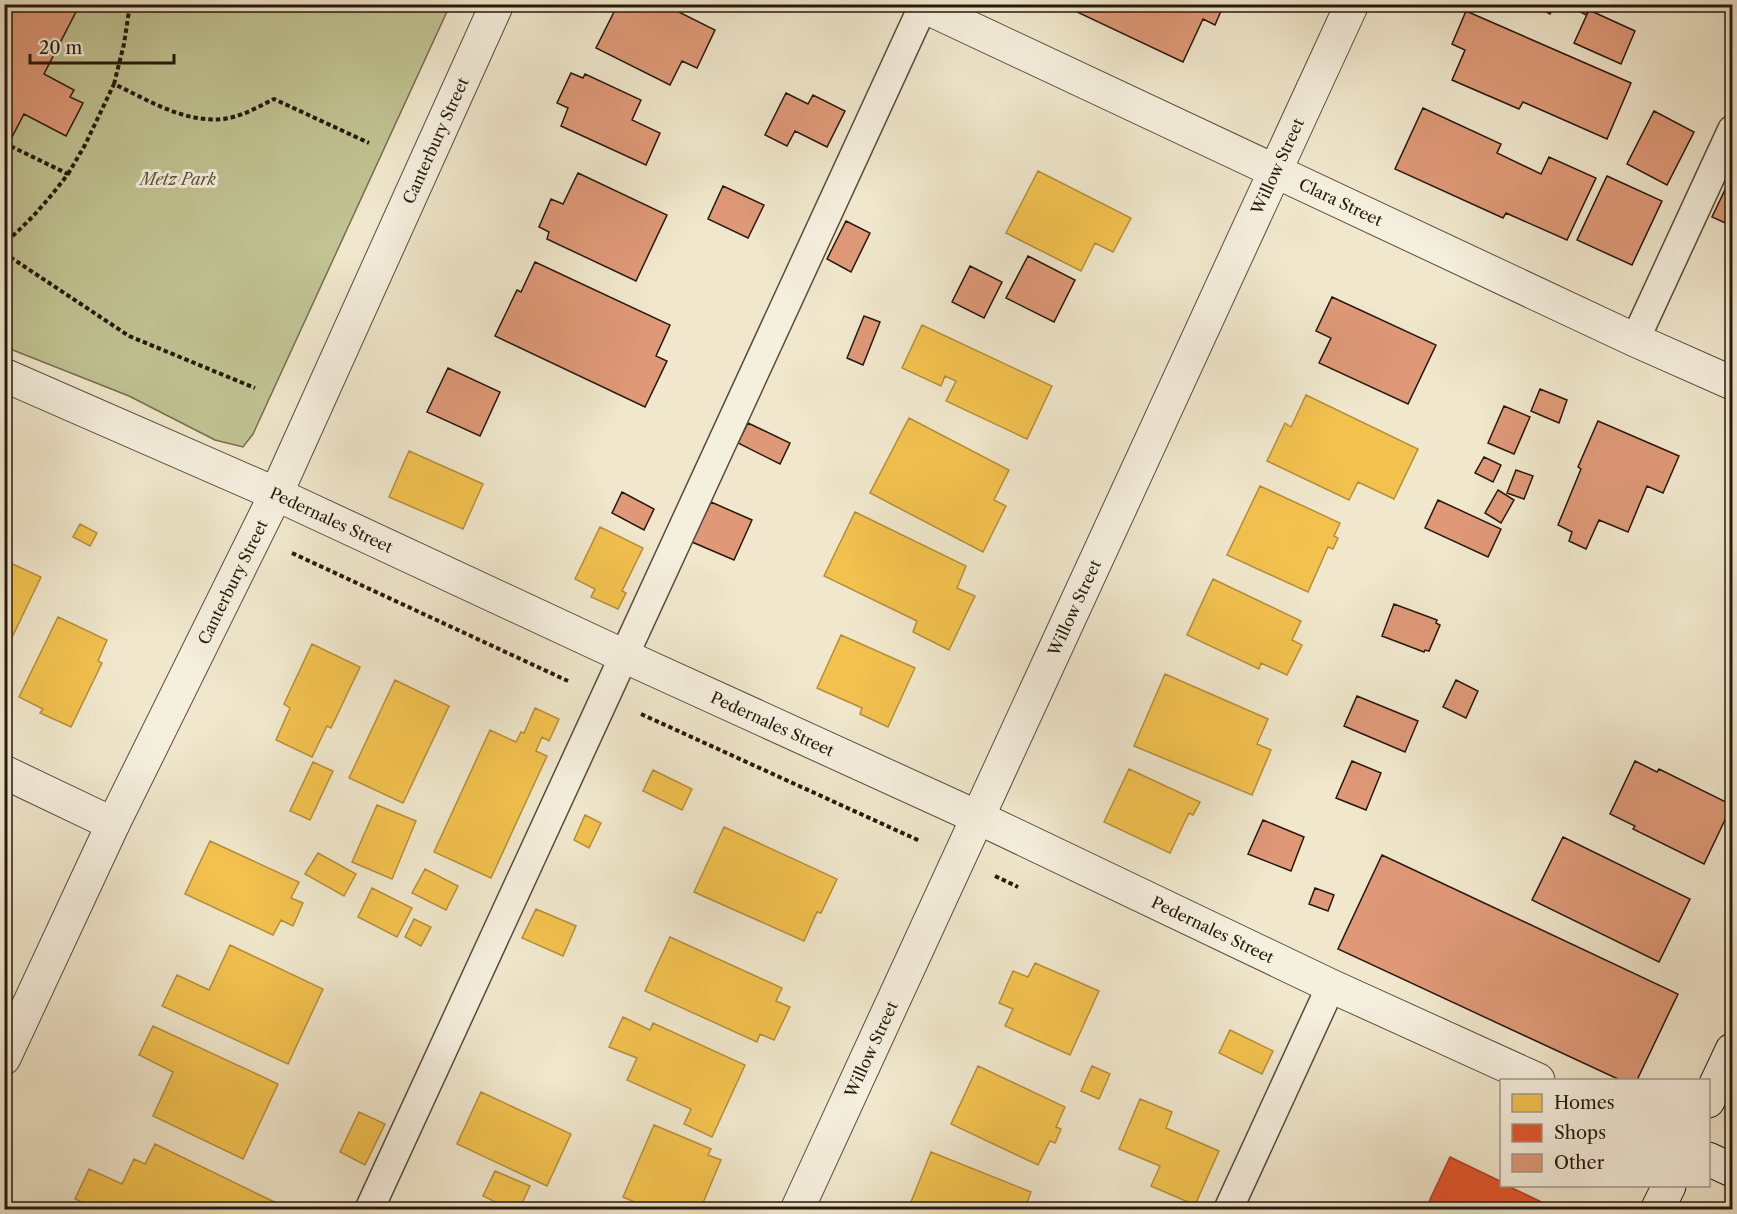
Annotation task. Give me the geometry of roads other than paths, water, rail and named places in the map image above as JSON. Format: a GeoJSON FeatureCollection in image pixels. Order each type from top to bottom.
{"type":"FeatureCollection","features":[{"type":"Feature","properties":{"kind":"street","name":"Canterbury Street"},"geometry":{"type":"LineString","coordinates":[[4,1058],[113,824],[276,494],[497,4]]}},
{"type":"Feature","properties":{"kind":"street","name":"Willow Street"},"geometry":{"type":"LineString","coordinates":[[796,1209],[1352,4]]}},
{"type":"Feature","properties":{"kind":"street","name":"Clara Street"},"geometry":{"type":"LineString","coordinates":[[922,5],[1635,340],[1732,383]]}},
{"type":"Feature","properties":{"kind":"street","name":"Pedernales Street"},"geometry":{"type":"LineString","coordinates":[[4,375],[276,494],[977,817],[1331,986],[1536,1079]]}},
{"type":"Feature","properties":{"kind":"street"},"geometry":{"type":"LineString","coordinates":[[4,772],[113,824]]}},
{"type":"Feature","properties":{"kind":"street"},"geometry":{"type":"LineString","coordinates":[[1710,1097],[1732,1050]]}},
{"type":"Feature","properties":{"kind":"street"},"geometry":{"type":"LineString","coordinates":[[1710,1160],[1732,1170]]}},
{"type":"Feature","properties":{"kind":"street"},"geometry":{"type":"LineString","coordinates":[[1658,1209],[1668,1187]]}},
{"type":"Feature","properties":{"kind":"lane"},"geometry":{"type":"LineString","coordinates":[[369,1209],[922,5]]}},
{"type":"Feature","properties":{"kind":"lane"},"geometry":{"type":"LineString","coordinates":[[1635,340],[1732,130]]}},
{"type":"Feature","properties":{"kind":"lane"},"geometry":{"type":"LineString","coordinates":[[1228,1209],[1331,986]]}},
{"type":"Feature","properties":{"kind":"park label","name":"Metz Park"},"geometry":{"type":"Point","coordinates":[178,179]}}]}
